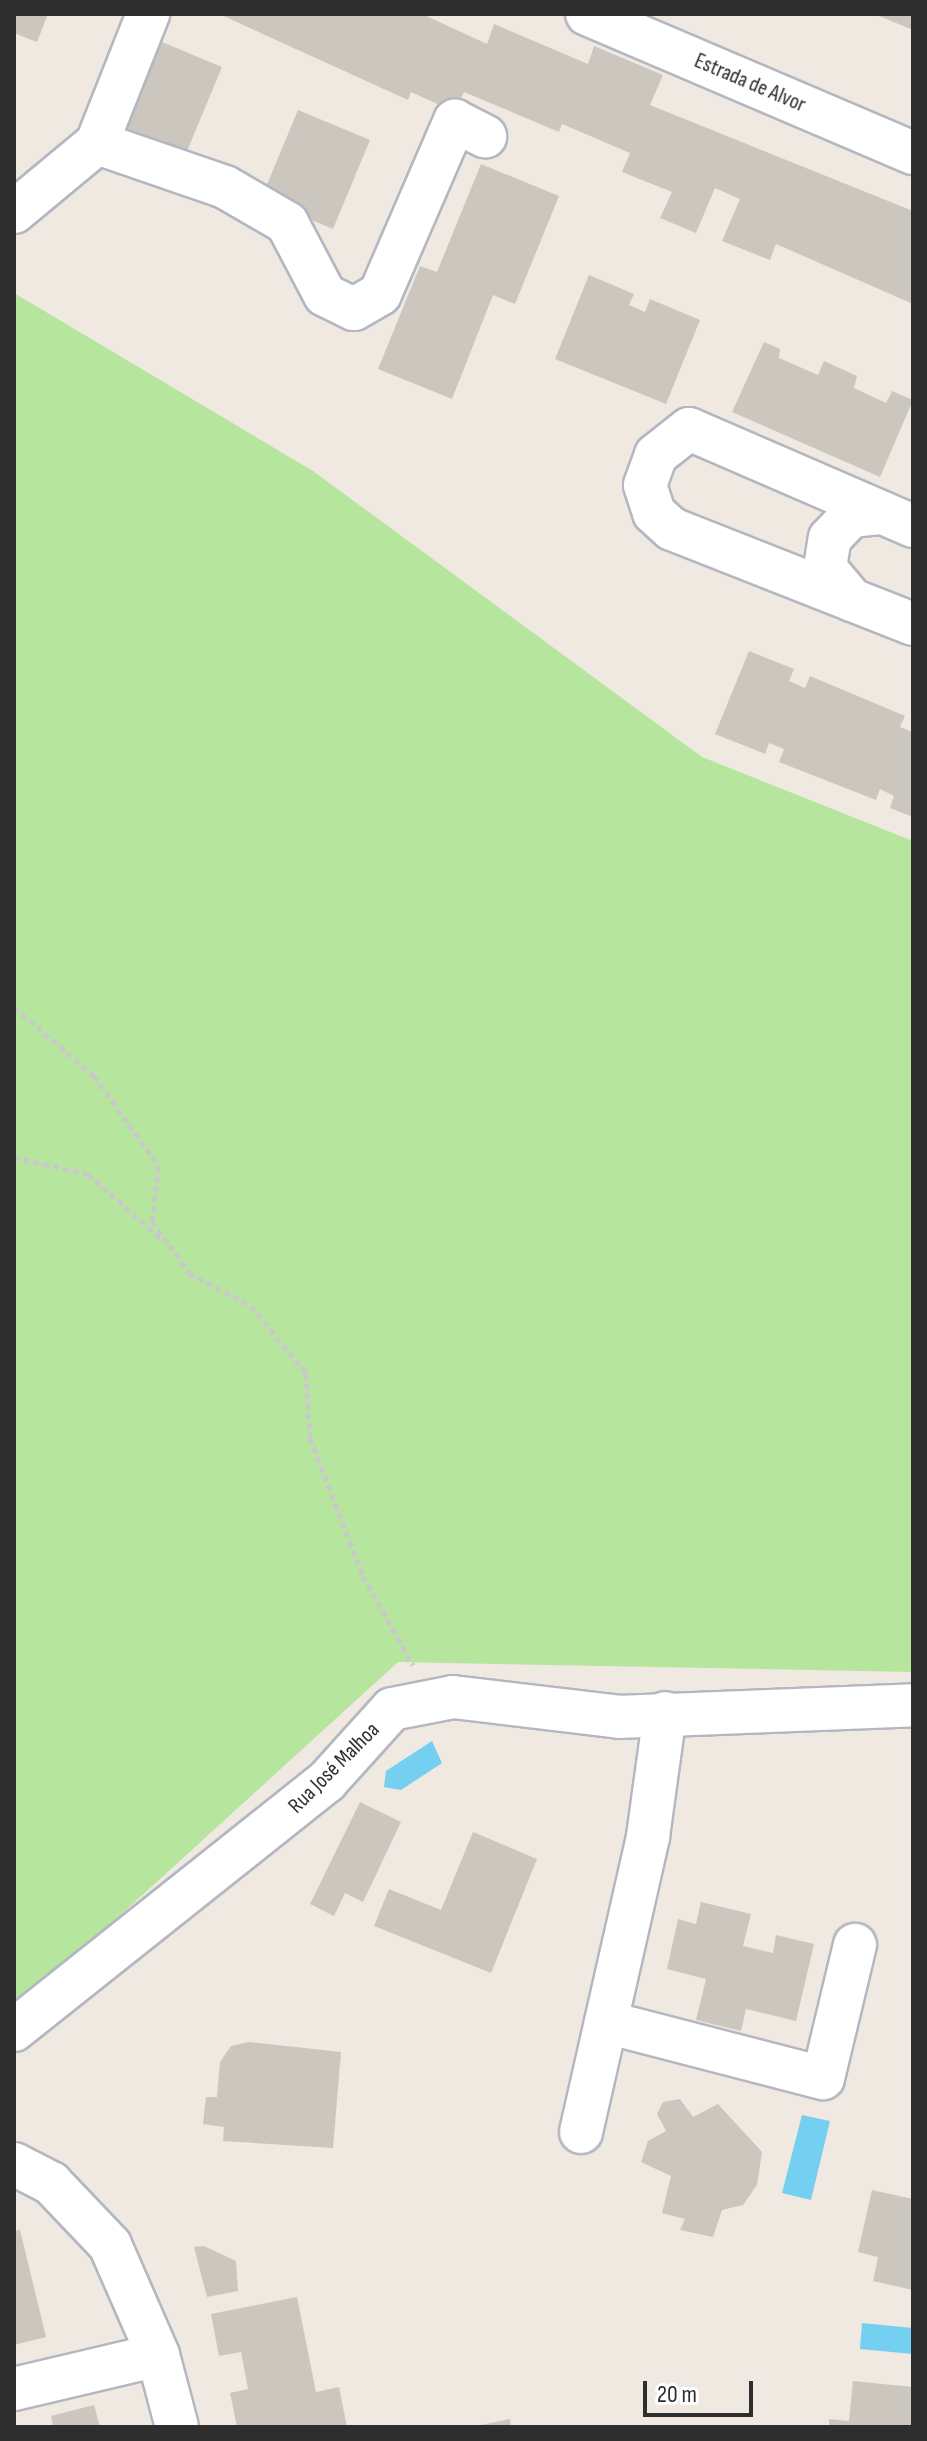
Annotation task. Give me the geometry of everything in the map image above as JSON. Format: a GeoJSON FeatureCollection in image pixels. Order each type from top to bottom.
{"type":"FeatureCollection","features":[{"type":"Feature","properties":{"kind":"street"},"geometry":{"type":"LineString","coordinates":[[14,212],[97,143],[148,14]]}},
{"type":"Feature","properties":{"kind":"street","name":"Estrada de Alvor"},"geometry":{"type":"LineString","coordinates":[[587,14],[913,153]]}},
{"type":"Feature","properties":{"kind":"street"},"geometry":{"type":"LineString","coordinates":[[97,143],[225,187],[287,223],[325,295],[354,309],[380,294],[455,121],[485,136]]}},
{"type":"Feature","properties":{"kind":"street"},"geometry":{"type":"LineString","coordinates":[[898,519],[689,429],[656,455],[645,485],[654,513],[672,529],[913,624]]}},
{"type":"Feature","properties":{"kind":"street"},"geometry":{"type":"LineString","coordinates":[[852,600],[825,568],[830,538],[851,516],[898,519]]}},
{"type":"Feature","properties":{"kind":"street","name":"Rua José Malhoa"},"geometry":{"type":"LineString","coordinates":[[14,2030],[326,1782],[392,1709],[453,1697],[620,1717],[913,1705]]}},
{"type":"Feature","properties":{"kind":"street"},"geometry":{"type":"LineString","coordinates":[[581,2132],[648,1836],[665,1713]]}},
{"type":"Feature","properties":{"kind":"street"},"geometry":{"type":"LineString","coordinates":[[606,2022],[823,2078],[855,1945]]}},
{"type":"Feature","properties":{"kind":"street"},"geometry":{"type":"LineString","coordinates":[[14,2164],[51,2183],[110,2245],[158,2355],[177,2427]]}},
{"type":"Feature","properties":{"kind":"street"},"geometry":{"type":"LineString","coordinates":[[14,2389],[158,2355]]}},
{"type":"Feature","properties":{"kind":"path"},"geometry":{"type":"LineString","coordinates":[[14,1007],[94,1076],[159,1166],[152,1221],[189,1273],[251,1306],[306,1373],[310,1438],[363,1576],[433,1701]]}},
{"type":"Feature","properties":{"kind":"path"},"geometry":{"type":"LineString","coordinates":[[14,1157],[88,1174],[171,1246]]}},
{"type":"Feature","properties":{"kind":"green space"},"geometry":{"type":"Polygon","coordinates":[[[14,293],[313,471],[702,757],[913,841],[913,1672],[398,1662],[14,2012],[14,293]]]}},
{"type":"Feature","properties":{"kind":"water"},"geometry":{"type":"Polygon","coordinates":[[[432,1741],[442,1763],[401,1790],[384,1787],[386,1771],[432,1741]]]}},
{"type":"Feature","properties":{"kind":"water"},"geometry":{"type":"Polygon","coordinates":[[[802,2115],[830,2121],[811,2200],[782,2193],[802,2115]]]}},
{"type":"Feature","properties":{"kind":"water"},"geometry":{"type":"Polygon","coordinates":[[[862,2323],[913,2328],[913,2354],[860,2349],[862,2323]]]}},
{"type":"Feature","properties":{"kind":"building"},"geometry":{"type":"Polygon","coordinates":[[[14,14],[48,14],[37,42],[14,33],[14,14]]]}},
{"type":"Feature","properties":{"kind":"building"},"geometry":{"type":"Polygon","coordinates":[[[219,14],[422,14],[487,44],[494,24],[588,64],[594,46],[663,75],[650,105],[913,211],[913,304],[776,244],[770,260],[722,241],[740,199],[715,188],[696,233],[660,218],[672,192],[622,172],[630,153],[562,124],[559,132],[464,92],[455,112],[411,92],[408,100],[219,14]]]}},
{"type":"Feature","properties":{"kind":"building"},"geometry":{"type":"Polygon","coordinates":[[[874,14],[913,14],[913,30],[874,14]]]}},
{"type":"Feature","properties":{"kind":"building"},"geometry":{"type":"Polygon","coordinates":[[[150,37],[222,67],[185,156],[113,126],[150,37]]]}},
{"type":"Feature","properties":{"kind":"building"},"geometry":{"type":"Polygon","coordinates":[[[298,110],[370,140],[333,229],[261,199],[298,110]]]}},
{"type":"Feature","properties":{"kind":"building"},"geometry":{"type":"Polygon","coordinates":[[[481,164],[559,196],[515,304],[493,295],[452,399],[378,369],[420,266],[437,272],[481,164]]]}},
{"type":"Feature","properties":{"kind":"building"},"geometry":{"type":"Polygon","coordinates":[[[589,275],[634,294],[629,305],[645,312],[650,299],[700,320],[666,404],[555,359],[589,275]]]}},
{"type":"Feature","properties":{"kind":"building"},"geometry":{"type":"Polygon","coordinates":[[[764,342],[780,349],[779,358],[818,375],[824,361],[857,376],[854,388],[886,403],[892,391],[913,400],[880,477],[732,412],[764,342]]]}},
{"type":"Feature","properties":{"kind":"building"},"geometry":{"type":"Polygon","coordinates":[[[749,651],[794,669],[789,681],[805,688],[810,676],[905,716],[900,727],[913,732],[913,817],[890,808],[894,796],[880,789],[876,800],[779,762],[784,749],[769,743],[765,754],[715,734],[749,651]]]}},
{"type":"Feature","properties":{"kind":"building"},"geometry":{"type":"Polygon","coordinates":[[[360,1802],[401,1822],[363,1902],[345,1893],[334,1916],[310,1904],[360,1802]]]}},
{"type":"Feature","properties":{"kind":"building"},"geometry":{"type":"Polygon","coordinates":[[[473,1832],[537,1859],[491,1973],[374,1926],[389,1889],[441,1910],[473,1832]]]}},
{"type":"Feature","properties":{"kind":"building"},"geometry":{"type":"Polygon","coordinates":[[[701,1902],[751,1914],[743,1946],[773,1953],[776,1935],[814,1944],[796,2021],[746,2009],[741,2031],[696,2020],[706,1979],[667,1969],[678,1919],[696,1924],[701,1902]]]}},
{"type":"Feature","properties":{"kind":"building"},"geometry":{"type":"Polygon","coordinates":[[[249,2042],[341,2052],[333,2148],[223,2141],[224,2127],[203,2124],[206,2097],[217,2097],[220,2062],[231,2046],[249,2042]]]}},
{"type":"Feature","properties":{"kind":"building"},"geometry":{"type":"Polygon","coordinates":[[[680,2099],[693,2117],[718,2104],[762,2152],[757,2185],[743,2205],[722,2210],[713,2237],[680,2230],[685,2219],[662,2213],[671,2176],[641,2162],[648,2141],[666,2131],[657,2114],[663,2102],[680,2099]]]}},
{"type":"Feature","properties":{"kind":"building"},"geometry":{"type":"Polygon","coordinates":[[[872,2190],[913,2199],[913,2290],[873,2281],[878,2257],[858,2252],[872,2190]]]}},
{"type":"Feature","properties":{"kind":"building"},"geometry":{"type":"Polygon","coordinates":[[[20,2230],[46,2337],[14,2345],[14,2231],[20,2230]]]}},
{"type":"Feature","properties":{"kind":"building"},"geometry":{"type":"Polygon","coordinates":[[[204,2246],[236,2261],[238,2291],[207,2297],[194,2247],[204,2246]]]}},
{"type":"Feature","properties":{"kind":"building"},"geometry":{"type":"Polygon","coordinates":[[[297,2297],[316,2392],[339,2387],[347,2427],[237,2427],[230,2393],[248,2389],[241,2352],[219,2356],[211,2314],[297,2297]]]}},
{"type":"Feature","properties":{"kind":"building"},"geometry":{"type":"Polygon","coordinates":[[[853,2381],[913,2387],[913,2427],[829,2427],[829,2419],[849,2421],[853,2381]]]}},
{"type":"Feature","properties":{"kind":"building"},"geometry":{"type":"Polygon","coordinates":[[[94,2405],[100,2427],[53,2427],[51,2416],[94,2405]]]}},
{"type":"Feature","properties":{"kind":"building"},"geometry":{"type":"Polygon","coordinates":[[[510,2419],[511,2427],[476,2427],[476,2426],[510,2419]]]}}]}
